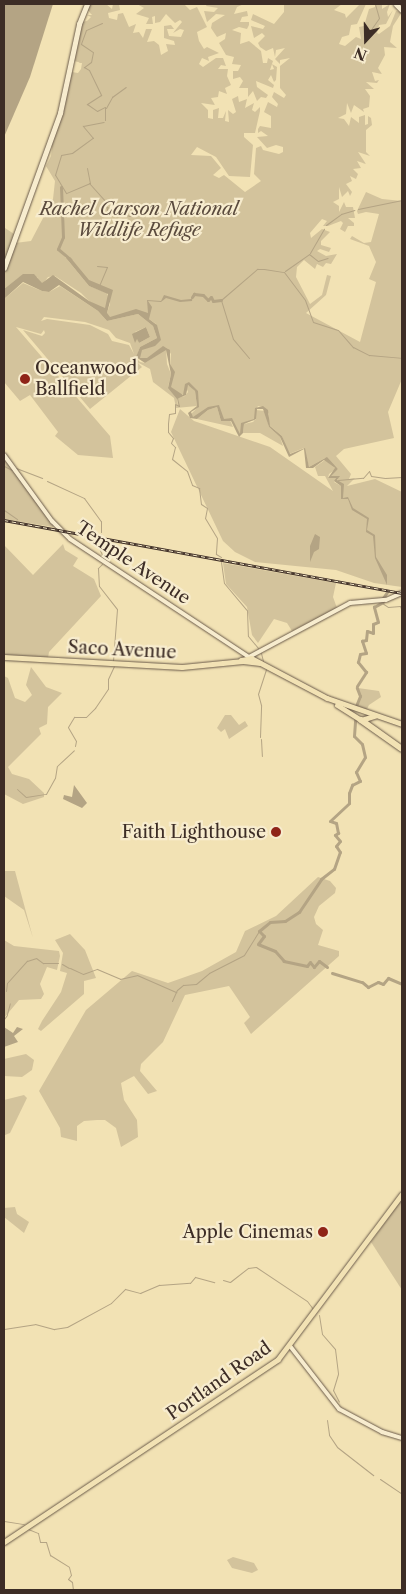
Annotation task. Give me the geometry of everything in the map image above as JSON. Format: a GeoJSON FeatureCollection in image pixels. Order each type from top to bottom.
{"type":"FeatureCollection","features":[{"type":"Feature","properties":{"kind":"highway"},"geometry":{"type":"LineString","coordinates":[[365,718],[402,744]]}},
{"type":"Feature","properties":{"kind":"highway"},"geometry":{"type":"LineString","coordinates":[[365,718],[402,749]]}},
{"type":"Feature","properties":{"kind":"main road"},"geometry":{"type":"LineString","coordinates":[[4,268],[60,113],[79,24],[87,4]]}},
{"type":"Feature","properties":{"kind":"main road"},"geometry":{"type":"LineString","coordinates":[[396,4],[402,10]]}},
{"type":"Feature","properties":{"kind":"main road","name":"Saco Avenue"},"geometry":{"type":"LineString","coordinates":[[4,657],[182,667],[239,662],[247,658],[327,698]]}},
{"type":"Feature","properties":{"kind":"main road"},"geometry":{"type":"LineString","coordinates":[[327,698],[365,718]]}},
{"type":"Feature","properties":{"kind":"main road"},"geometry":{"type":"LineString","coordinates":[[327,698],[365,718],[377,716],[402,724]]}},
{"type":"Feature","properties":{"kind":"main road","name":"Portland Road"},"geometry":{"type":"LineString","coordinates":[[4,1542],[263,1370],[290,1346],[402,1194]]}},
{"type":"Feature","properties":{"kind":"street","name":"Temple Avenue"},"geometry":{"type":"LineString","coordinates":[[4,455],[52,520],[70,539],[247,658]]}},
{"type":"Feature","properties":{"kind":"street"},"geometry":{"type":"LineString","coordinates":[[247,658],[348,604],[386,600],[402,593]]}},
{"type":"Feature","properties":{"kind":"street"},"geometry":{"type":"LineString","coordinates":[[290,1346],[339,1409],[378,1430],[402,1438]]}},
{"type":"Feature","properties":{"kind":"green space"},"geometry":{"type":"Polygon","coordinates":[[[89,4],[106,4],[112,9],[113,4],[119,4],[120,10],[108,13],[109,18],[117,20],[118,14],[123,13],[129,27],[136,24],[133,33],[139,32],[143,38],[146,29],[152,29],[147,42],[154,41],[159,45],[161,55],[168,51],[166,44],[175,45],[174,41],[164,38],[164,26],[171,25],[174,29],[167,29],[169,36],[181,37],[184,30],[180,29],[173,33],[182,22],[180,20],[175,23],[166,14],[160,22],[155,23],[155,16],[152,17],[153,24],[146,24],[149,18],[136,14],[144,8],[137,4],[184,4],[190,10],[197,7],[207,27],[197,32],[199,41],[204,49],[207,47],[219,53],[208,57],[209,61],[202,58],[199,64],[203,67],[216,58],[223,58],[226,66],[221,65],[218,69],[228,69],[227,76],[231,85],[225,88],[227,94],[219,91],[218,97],[211,98],[215,105],[201,103],[208,110],[208,118],[213,119],[213,110],[219,108],[218,118],[223,118],[226,111],[225,121],[229,122],[228,110],[233,114],[236,112],[232,99],[238,96],[239,102],[247,99],[245,108],[254,103],[252,110],[255,112],[260,107],[260,111],[255,133],[244,133],[244,137],[253,145],[250,177],[229,176],[216,157],[197,147],[191,155],[211,156],[221,168],[213,175],[219,178],[224,175],[245,192],[261,181],[254,174],[256,148],[261,146],[263,150],[279,154],[283,152],[283,147],[276,145],[267,148],[257,137],[268,136],[261,131],[258,133],[258,129],[260,126],[271,128],[271,116],[264,112],[268,102],[277,107],[278,104],[272,97],[274,92],[284,98],[286,95],[280,88],[280,66],[290,58],[280,60],[280,64],[275,59],[285,48],[276,50],[275,57],[273,48],[266,51],[260,47],[258,43],[265,36],[262,33],[254,38],[251,26],[263,29],[265,26],[251,20],[253,14],[274,24],[284,12],[284,4],[342,4],[334,10],[345,14],[346,18],[360,4],[366,4],[357,24],[351,25],[349,35],[342,37],[339,44],[345,46],[356,37],[361,39],[359,27],[364,26],[369,9],[375,7],[375,4],[382,4],[382,9],[390,4],[387,12],[388,17],[393,10],[386,24],[379,25],[377,33],[379,34],[390,26],[396,11],[402,12],[393,26],[390,42],[397,48],[384,47],[385,55],[378,68],[382,74],[372,72],[375,81],[379,80],[377,83],[366,82],[374,89],[365,89],[370,96],[369,107],[363,109],[364,112],[354,105],[351,113],[347,103],[346,114],[338,118],[344,119],[349,126],[351,117],[359,123],[359,117],[365,115],[365,125],[368,124],[368,116],[371,118],[372,125],[366,130],[366,152],[370,156],[358,152],[366,164],[357,161],[361,168],[353,169],[358,174],[356,179],[350,176],[352,181],[346,184],[352,192],[350,196],[348,191],[342,197],[339,187],[339,199],[333,202],[339,206],[339,212],[344,202],[346,207],[353,207],[355,218],[348,218],[354,223],[354,226],[348,226],[345,232],[340,229],[343,223],[341,221],[323,226],[327,221],[322,219],[310,233],[311,238],[322,229],[330,232],[321,241],[321,245],[331,248],[329,252],[320,249],[317,251],[326,256],[337,254],[331,264],[326,263],[323,267],[317,264],[315,269],[304,260],[297,267],[296,277],[310,304],[322,295],[327,275],[331,276],[326,295],[306,313],[360,342],[376,282],[369,279],[376,262],[369,246],[350,239],[352,236],[364,243],[371,242],[379,214],[366,212],[358,214],[357,211],[366,192],[382,199],[402,201],[402,379],[388,412],[394,438],[344,449],[336,456],[351,474],[349,479],[355,478],[347,486],[375,479],[402,492],[402,587],[374,583],[336,570],[255,562],[235,552],[223,541],[171,432],[180,409],[194,421],[270,447],[333,491],[325,476],[318,476],[315,467],[325,460],[336,469],[329,474],[328,478],[336,478],[334,482],[343,487],[337,481],[339,476],[330,476],[338,469],[325,458],[309,467],[304,448],[289,454],[282,436],[269,425],[269,414],[264,407],[258,406],[256,410],[265,411],[269,427],[280,437],[283,446],[260,433],[243,433],[244,424],[255,420],[243,423],[241,435],[237,433],[232,419],[223,419],[219,406],[208,408],[193,418],[191,414],[198,407],[198,393],[190,385],[195,391],[197,406],[176,408],[174,398],[153,382],[150,369],[137,362],[142,367],[90,409],[23,330],[42,336],[45,333],[44,330],[41,334],[16,327],[110,436],[113,458],[78,455],[55,436],[58,432],[30,395],[20,401],[4,382],[4,299],[23,283],[49,292],[60,286],[98,311],[107,321],[138,314],[153,326],[157,338],[140,347],[136,358],[140,362],[145,363],[166,349],[167,364],[171,374],[168,387],[177,397],[178,406],[178,398],[185,396],[188,392],[186,387],[185,394],[180,395],[170,387],[174,372],[170,366],[171,354],[167,348],[162,347],[146,361],[139,358],[140,349],[159,341],[156,324],[138,311],[111,318],[106,316],[110,304],[109,292],[86,279],[72,260],[61,252],[89,286],[107,293],[109,301],[105,309],[90,302],[81,293],[55,276],[48,277],[42,285],[37,277],[21,276],[4,289],[4,273],[15,243],[31,241],[53,199],[55,181],[46,166],[51,156],[52,147],[50,146],[65,103],[72,72],[78,73],[81,69],[82,63],[74,61],[82,22],[87,21],[91,17],[87,15],[92,15],[87,9],[89,4]],[[44,317],[41,321],[47,319],[90,325],[108,334],[112,341],[129,345],[134,354],[130,343],[116,338],[109,330],[85,322],[44,317]],[[146,327],[135,332],[139,343],[150,337],[146,327]]]}},
{"type":"Feature","properties":{"kind":"green space"},"geometry":{"type":"Polygon","coordinates":[[[207,4],[244,4],[237,7],[234,14],[247,11],[248,16],[242,17],[240,22],[249,22],[249,25],[247,29],[239,27],[232,30],[241,33],[240,44],[249,41],[261,51],[263,63],[267,63],[268,58],[277,67],[276,80],[274,82],[271,75],[268,80],[274,85],[273,88],[256,81],[257,87],[268,95],[266,98],[261,97],[257,101],[253,91],[248,97],[248,88],[239,88],[243,81],[240,77],[233,79],[233,71],[238,71],[241,65],[232,64],[234,57],[226,55],[219,43],[225,39],[226,33],[217,37],[211,28],[212,23],[225,15],[216,14],[207,22],[204,11],[214,12],[218,8],[206,6],[207,4]]]}},
{"type":"Feature","properties":{"kind":"green space","name":"Rachel Carson National Wildlife Refuge"},"geometry":{"type":"Polygon","coordinates":[[[5,228],[14,234],[4,263],[4,231],[5,228]]]}},
{"type":"Feature","properties":{"kind":"green space"},"geometry":{"type":"Polygon","coordinates":[[[217,407],[221,421],[230,420],[233,427],[197,419],[208,410],[217,407]]]}},
{"type":"Feature","properties":{"kind":"green space"},"geometry":{"type":"Polygon","coordinates":[[[4,459],[54,525],[53,527],[4,519],[4,459]]]}},
{"type":"Feature","properties":{"kind":"green space"},"geometry":{"type":"Polygon","coordinates":[[[63,544],[65,550],[78,558],[73,566],[94,579],[101,596],[49,652],[48,658],[4,657],[4,545],[33,575],[63,544]]]}},
{"type":"Feature","properties":{"kind":"green space"},"geometry":{"type":"Polygon","coordinates":[[[223,563],[336,583],[333,597],[337,608],[292,631],[287,623],[274,619],[258,643],[252,635],[247,607],[226,584],[223,563]]]}},
{"type":"Feature","properties":{"kind":"green space"},"geometry":{"type":"Polygon","coordinates":[[[31,667],[46,687],[62,693],[48,707],[47,724],[39,728],[41,734],[8,767],[12,774],[29,779],[44,793],[44,797],[23,804],[4,794],[4,676],[8,678],[15,698],[25,702],[32,695],[26,685],[31,667]]]}},
{"type":"Feature","properties":{"kind":"green space"},"geometry":{"type":"Polygon","coordinates":[[[358,688],[379,691],[381,697],[369,705],[366,711],[357,708],[361,696],[358,688]]]}},
{"type":"Feature","properties":{"kind":"green space"},"geometry":{"type":"Polygon","coordinates":[[[225,715],[231,715],[239,725],[245,721],[248,726],[229,739],[225,729],[221,732],[217,728],[225,715]]]}},
{"type":"Feature","properties":{"kind":"green space"},"geometry":{"type":"Polygon","coordinates":[[[4,871],[15,871],[33,938],[24,910],[4,896],[4,871]]]}},
{"type":"Feature","properties":{"kind":"green space"},"geometry":{"type":"Polygon","coordinates":[[[318,877],[330,881],[336,888],[335,893],[319,906],[314,917],[316,924],[323,930],[318,945],[339,951],[339,956],[251,1034],[244,1023],[250,1017],[229,986],[185,995],[163,1042],[141,1064],[140,1071],[157,1091],[148,1094],[134,1076],[121,1083],[124,1100],[137,1120],[138,1137],[121,1147],[116,1128],[105,1120],[97,1120],[84,1121],[77,1126],[77,1141],[61,1137],[60,1128],[39,1091],[86,1010],[132,971],[168,983],[202,971],[236,952],[245,931],[276,916],[318,877]]]}},
{"type":"Feature","properties":{"kind":"green space"},"geometry":{"type":"Polygon","coordinates":[[[70,934],[85,950],[96,978],[84,981],[84,994],[41,1031],[38,1029],[61,992],[67,973],[60,971],[63,953],[55,940],[70,934]]]}},
{"type":"Feature","properties":{"kind":"green space"},"geometry":{"type":"Polygon","coordinates":[[[4,940],[14,946],[59,951],[60,956],[57,970],[47,967],[40,984],[44,994],[41,999],[19,1000],[4,1018],[4,940]]]}},
{"type":"Feature","properties":{"kind":"green space"},"geometry":{"type":"Polygon","coordinates":[[[26,1054],[34,1060],[32,1070],[22,1077],[4,1076],[4,1059],[26,1054]]]}},
{"type":"Feature","properties":{"kind":"green space"},"geometry":{"type":"Polygon","coordinates":[[[24,1095],[27,1098],[10,1133],[5,1135],[4,1100],[24,1095]]]}},
{"type":"Feature","properties":{"kind":"green space"},"geometry":{"type":"Polygon","coordinates":[[[401,1200],[402,1202],[402,1290],[371,1242],[401,1200]]]}},
{"type":"Feature","properties":{"kind":"green space"},"geometry":{"type":"Polygon","coordinates":[[[15,1207],[17,1214],[29,1222],[24,1233],[4,1217],[4,1208],[15,1207]]]}},
{"type":"Feature","properties":{"kind":"green space"},"geometry":{"type":"Polygon","coordinates":[[[233,1557],[254,1563],[258,1570],[252,1573],[232,1568],[227,1560],[233,1557]]]}},
{"type":"Feature","properties":{"kind":"shaded area"},"geometry":{"type":"Polygon","coordinates":[[[4,4],[53,4],[30,77],[4,137],[4,4]]]}},
{"type":"Feature","properties":{"kind":"shaded area"},"geometry":{"type":"Polygon","coordinates":[[[70,257],[89,280],[113,290],[107,313],[110,317],[136,309],[148,313],[147,300],[161,301],[164,295],[181,300],[191,299],[193,295],[192,301],[180,302],[166,298],[161,302],[148,301],[152,307],[149,319],[157,325],[161,340],[155,346],[142,350],[140,358],[147,358],[163,346],[170,350],[170,364],[175,372],[171,387],[183,395],[185,384],[189,382],[198,391],[199,407],[191,412],[193,417],[208,407],[219,405],[224,419],[232,418],[240,434],[241,423],[254,419],[255,408],[263,406],[268,410],[270,426],[282,436],[290,454],[305,448],[309,467],[327,457],[338,469],[331,476],[340,476],[337,480],[344,484],[343,498],[348,497],[353,508],[369,518],[367,530],[375,535],[376,557],[387,575],[387,585],[375,558],[373,536],[366,532],[367,519],[352,510],[348,499],[341,499],[341,486],[334,481],[336,478],[328,478],[335,468],[324,460],[313,468],[306,468],[304,449],[289,457],[280,437],[269,427],[263,409],[257,409],[256,419],[244,424],[243,433],[239,437],[231,421],[221,421],[217,407],[208,410],[197,419],[190,418],[188,413],[197,406],[195,391],[188,385],[186,395],[177,399],[168,388],[171,374],[166,350],[145,363],[136,357],[140,347],[157,338],[153,326],[138,314],[107,321],[98,311],[59,285],[49,292],[42,291],[23,282],[4,299],[4,289],[23,274],[34,274],[42,283],[53,275],[89,301],[105,308],[108,294],[89,286],[66,258],[70,257]]]}},
{"type":"Feature","properties":{"kind":"shaded area"},"geometry":{"type":"Polygon","coordinates":[[[146,327],[150,337],[139,343],[137,339],[135,343],[132,334],[146,327]]]}},
{"type":"Feature","properties":{"kind":"shaded area"},"geometry":{"type":"Polygon","coordinates":[[[315,534],[320,537],[319,549],[314,552],[310,562],[310,546],[315,534]]]}},
{"type":"Feature","properties":{"kind":"shaded area"},"geometry":{"type":"Polygon","coordinates":[[[74,785],[87,803],[82,808],[63,799],[64,795],[72,797],[74,785]]]}},
{"type":"Feature","properties":{"kind":"shaded area"},"geometry":{"type":"Polygon","coordinates":[[[4,1027],[13,1033],[17,1027],[23,1029],[14,1036],[18,1042],[4,1047],[4,1027]]]}},
{"type":"Feature","properties":{"kind":"waterway"},"geometry":{"type":"LineString","coordinates":[[372,28],[379,18],[375,4]]}},
{"type":"Feature","properties":{"kind":"waterway"},"geometry":{"type":"LineString","coordinates":[[102,23],[86,30],[81,44],[93,52],[91,62],[84,67],[89,70],[101,95],[87,104],[97,111],[105,107],[105,120]]}},
{"type":"Feature","properties":{"kind":"waterway"},"geometry":{"type":"LineString","coordinates":[[106,108],[112,97],[126,87]]}},
{"type":"Feature","properties":{"kind":"waterway"},"geometry":{"type":"LineString","coordinates":[[87,168],[90,183],[66,193],[55,175],[61,155],[72,153],[93,138],[83,126],[104,122]]}},
{"type":"Feature","properties":{"kind":"waterway"},"geometry":{"type":"LineString","coordinates":[[89,183],[105,201],[108,213]]}},
{"type":"Feature","properties":{"kind":"waterway"},"geometry":{"type":"LineString","coordinates":[[61,187],[63,237],[58,249],[70,259]]}},
{"type":"Feature","properties":{"kind":"waterway"},"geometry":{"type":"LineString","coordinates":[[358,209],[402,200]]}},
{"type":"Feature","properties":{"kind":"waterway"},"geometry":{"type":"LineString","coordinates":[[107,207],[129,216],[143,213]]}},
{"type":"Feature","properties":{"kind":"waterway"},"geometry":{"type":"LineString","coordinates":[[326,225],[341,214],[354,210]]}},
{"type":"Feature","properties":{"kind":"waterway"},"geometry":{"type":"LineString","coordinates":[[310,253],[324,229]]}},
{"type":"Feature","properties":{"kind":"waterway"},"geometry":{"type":"LineString","coordinates":[[285,271],[309,254],[318,261],[328,258]]}},
{"type":"Feature","properties":{"kind":"waterway"},"geometry":{"type":"LineString","coordinates":[[97,266],[107,267],[99,286]]}},
{"type":"Feature","properties":{"kind":"waterway"},"geometry":{"type":"LineString","coordinates":[[249,358],[233,339],[221,300],[257,269],[284,272],[305,300],[313,322],[338,330],[353,347],[369,355],[402,358]]}},
{"type":"Feature","properties":{"kind":"waterway"},"geometry":{"type":"LineString","coordinates":[[192,297],[194,294],[203,295],[208,300],[211,297],[213,301],[221,300]]}},
{"type":"Feature","properties":{"kind":"waterway"},"geometry":{"type":"LineString","coordinates":[[177,398],[179,406],[175,404],[175,413],[169,414],[168,423],[168,432],[173,438],[171,443],[175,447],[172,459],[187,471],[192,485],[199,488],[201,504],[207,508],[205,518],[217,538],[216,554],[221,557]]}},
{"type":"Feature","properties":{"kind":"waterway"},"geometry":{"type":"LineString","coordinates":[[4,466],[12,470]]}},
{"type":"Feature","properties":{"kind":"waterway"},"geometry":{"type":"LineString","coordinates":[[16,468],[42,478]]}},
{"type":"Feature","properties":{"kind":"waterway"},"geometry":{"type":"LineString","coordinates":[[338,480],[363,478],[369,471],[371,476],[385,478],[402,477]]}},
{"type":"Feature","properties":{"kind":"waterway"},"geometry":{"type":"LineString","coordinates":[[47,481],[84,498],[101,521],[101,532]]}},
{"type":"Feature","properties":{"kind":"waterway"},"geometry":{"type":"LineString","coordinates":[[4,510],[17,519]]}},
{"type":"Feature","properties":{"kind":"waterway"},"geometry":{"type":"LineString","coordinates":[[99,539],[97,543],[103,557]]}},
{"type":"Feature","properties":{"kind":"waterway"},"geometry":{"type":"LineString","coordinates":[[221,562],[224,583],[247,610],[248,636],[258,648]]}},
{"type":"Feature","properties":{"kind":"waterway"},"geometry":{"type":"LineString","coordinates":[[102,564],[98,568],[99,586],[117,609],[113,661]]}},
{"type":"Feature","properties":{"kind":"waterway"},"geometry":{"type":"LineString","coordinates":[[383,598],[387,592]]}},
{"type":"Feature","properties":{"kind":"waterway"},"geometry":{"type":"LineString","coordinates":[[357,686],[366,672],[358,662],[360,654],[366,653],[362,641],[366,640],[367,631],[373,633],[373,624],[378,622],[374,607],[383,602]]}},
{"type":"Feature","properties":{"kind":"waterway"},"geometry":{"type":"LineString","coordinates":[[382,603],[388,607],[400,606],[402,611]]}},
{"type":"Feature","properties":{"kind":"waterway"},"geometry":{"type":"LineString","coordinates":[[261,653],[263,661]]}},
{"type":"Feature","properties":{"kind":"waterway"},"geometry":{"type":"LineString","coordinates":[[75,746],[76,741],[68,727],[74,717],[86,717],[95,708],[108,689],[108,679],[114,666]]}},
{"type":"Feature","properties":{"kind":"waterway"},"geometry":{"type":"LineString","coordinates":[[260,737],[261,705],[258,694],[266,669]]}},
{"type":"Feature","properties":{"kind":"waterway"},"geometry":{"type":"LineString","coordinates":[[356,706],[360,696],[357,688]]}},
{"type":"Feature","properties":{"kind":"waterway"},"geometry":{"type":"LineString","coordinates":[[327,967],[319,961],[314,967],[310,962],[307,966],[284,961],[275,951],[258,944],[264,936],[259,931],[270,922],[285,921],[299,912],[321,879],[334,869],[340,852],[336,846],[340,841],[335,835],[338,833],[336,823],[330,821],[349,803],[349,793],[352,785],[360,781],[356,772],[365,757],[362,744],[354,736],[355,720]]}},
{"type":"Feature","properties":{"kind":"waterway"},"geometry":{"type":"LineString","coordinates":[[261,739],[262,756]]}},
{"type":"Feature","properties":{"kind":"waterway"},"geometry":{"type":"LineString","coordinates":[[17,789],[26,797],[46,794],[55,778],[57,766],[74,750]]}},
{"type":"Feature","properties":{"kind":"waterway"},"geometry":{"type":"LineString","coordinates":[[172,1001],[177,990],[183,985],[196,984],[209,973],[244,955],[259,931]]}},
{"type":"Feature","properties":{"kind":"waterway"},"geometry":{"type":"LineString","coordinates":[[6,991],[7,983],[27,961],[36,958],[43,963],[58,963]]}},
{"type":"Feature","properties":{"kind":"waterway"},"geometry":{"type":"LineString","coordinates":[[62,964],[69,968]]}},
{"type":"Feature","properties":{"kind":"waterway"},"geometry":{"type":"LineString","coordinates":[[70,968],[83,974],[97,969],[120,979],[137,975],[176,992]]}},
{"type":"Feature","properties":{"kind":"waterway"},"geometry":{"type":"LineString","coordinates":[[332,973],[362,982],[368,987],[378,982],[383,984],[388,978],[402,984]]}},
{"type":"Feature","properties":{"kind":"waterway"},"geometry":{"type":"LineString","coordinates":[[7,1014],[10,1003]]}},
{"type":"Feature","properties":{"kind":"waterway"},"geometry":{"type":"LineString","coordinates":[[4,1019],[7,1015]]}},
{"type":"Feature","properties":{"kind":"waterway"},"geometry":{"type":"LineString","coordinates":[[223,1280],[230,1282],[248,1268],[256,1267],[307,1301],[313,1309]]}},
{"type":"Feature","properties":{"kind":"waterway"},"geometry":{"type":"LineString","coordinates":[[4,1329],[35,1324],[54,1329],[67,1327],[111,1303],[125,1289],[140,1293],[159,1285],[190,1283],[195,1277],[214,1282]]}},
{"type":"Feature","properties":{"kind":"waterway"},"geometry":{"type":"LineString","coordinates":[[319,1315],[322,1334],[335,1349],[338,1374],[333,1390],[339,1402]]}},
{"type":"Feature","properties":{"kind":"waterway"},"geometry":{"type":"LineString","coordinates":[[327,1420],[329,1435],[337,1447],[373,1475]]}},
{"type":"Feature","properties":{"kind":"waterway"},"geometry":{"type":"LineString","coordinates":[[380,1479],[402,1494]]}},
{"type":"Feature","properties":{"kind":"waterway"},"geometry":{"type":"LineString","coordinates":[[4,1521],[24,1524]]}},
{"type":"Feature","properties":{"kind":"waterway"},"geometry":{"type":"LineString","coordinates":[[28,1529],[38,1533],[40,1542],[46,1542],[50,1555],[69,1567],[71,1575],[68,1579],[72,1582],[73,1590]]}},
{"type":"Feature","properties":{"kind":"railway"},"geometry":{"type":"LineString","coordinates":[[4,520],[402,593]]}},
{"type":"Feature","properties":{"kind":"place","name":"Oceanwood Ballfield"},"geometry":{"type":"Point","coordinates":[25,379]}},
{"type":"Feature","properties":{"kind":"place","name":"Faith Lighthouse"},"geometry":{"type":"Point","coordinates":[276,832]}},
{"type":"Feature","properties":{"kind":"place","name":"Apple Cinemas"},"geometry":{"type":"Point","coordinates":[323,1232]}}]}
